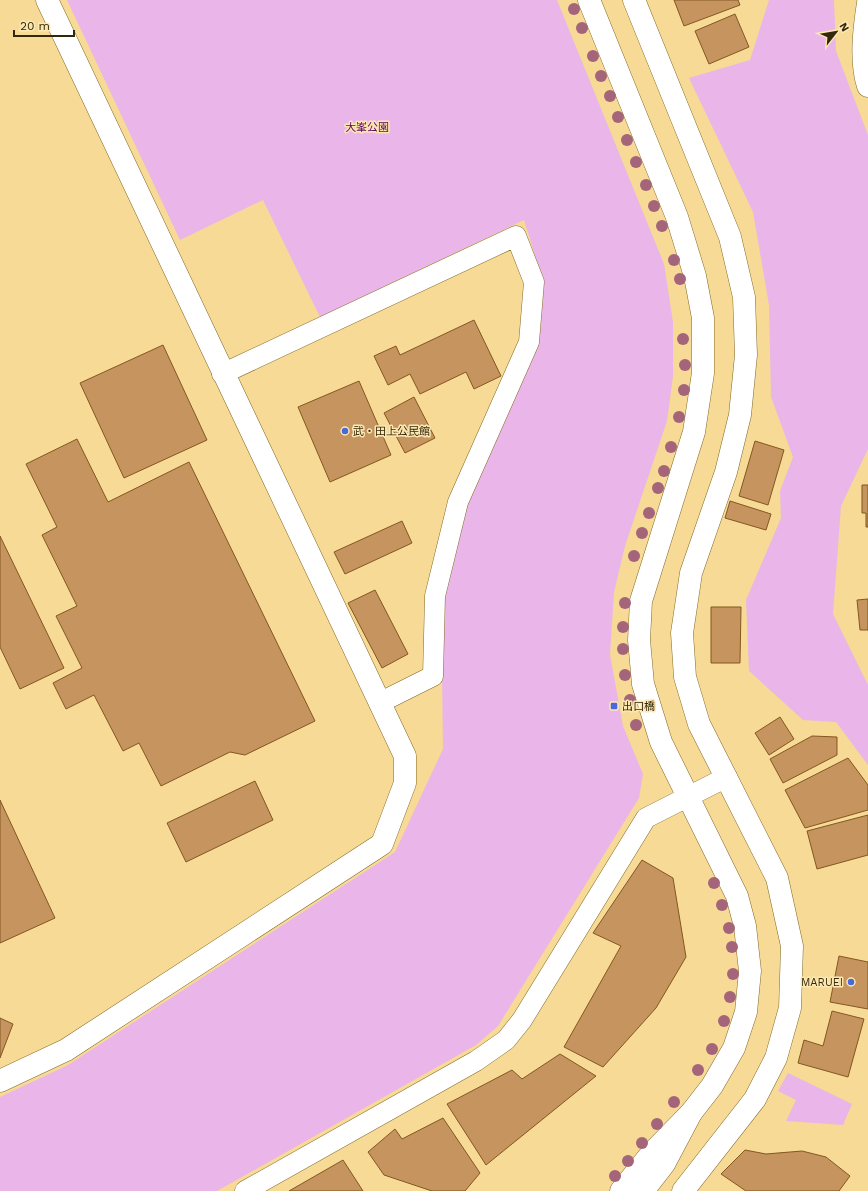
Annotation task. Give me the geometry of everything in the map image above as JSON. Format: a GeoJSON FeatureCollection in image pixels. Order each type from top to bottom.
{"type":"FeatureCollection","features":[{"type":"Feature","properties":{"kind":"main road"},"geometry":{"type":"LineString","coordinates":[[0,1081],[66,1050],[382,844],[405,783],[405,756],[222,374],[46,0]]}},
{"type":"Feature","properties":{"kind":"main road"},"geometry":{"type":"LineString","coordinates":[[589,0],[677,217],[695,276],[702,318],[703,373],[694,432],[641,601],[639,640],[643,684],[661,742],[738,896],[745,926],[750,971],[746,1012],[734,1048],[712,1086],[691,1113],[651,1154],[621,1191]]}},
{"type":"Feature","properties":{"kind":"main road"},"geometry":{"type":"LineString","coordinates":[[634,0],[730,237],[744,297],[746,355],[740,414],[726,472],[691,573],[682,633],[685,678],[699,724],[777,878],[792,946],[790,1008],[776,1058],[755,1099],[683,1191]]}},
{"type":"Feature","properties":{"kind":"main road"},"geometry":{"type":"LineString","coordinates":[[868,3],[865,23],[864,73],[868,86]]}},
{"type":"Feature","properties":{"kind":"main road"},"geometry":{"type":"LineString","coordinates":[[643,1191],[664,1164],[691,1113]]}},
{"type":"Feature","properties":{"kind":"street"},"geometry":{"type":"LineString","coordinates":[[222,374],[516,236],[534,282],[530,342],[458,502],[435,596],[433,676],[379,703]]}},
{"type":"Feature","properties":{"kind":"street"},"geometry":{"type":"LineString","coordinates":[[245,1191],[476,1061],[506,1040],[522,1020],[646,818],[727,777]]}},
{"type":"Feature","properties":{"kind":"green space","name":"大峯公園"},"geometry":{"type":"Polygon","coordinates":[[[67,0],[557,0],[664,264],[673,322],[673,376],[667,421],[625,546],[614,592],[610,655],[623,726],[643,774],[639,798],[498,1026],[476,1045],[217,1191],[0,1191],[0,1097],[68,1065],[395,852],[443,749],[441,599],[469,499],[543,281],[524,220],[320,317],[263,200],[180,240],[67,0]]]}},
{"type":"Feature","properties":{"kind":"green space"},"geometry":{"type":"Polygon","coordinates":[[[769,0],[834,0],[836,51],[868,135],[868,449],[841,506],[833,614],[868,685],[868,765],[836,722],[803,720],[749,671],[746,600],[781,518],[780,491],[793,457],[771,397],[769,305],[753,212],[689,78],[750,60],[769,0]]]}},
{"type":"Feature","properties":{"kind":"green space"},"geometry":{"type":"Polygon","coordinates":[[[788,1073],[852,1104],[843,1125],[786,1121],[796,1100],[778,1091],[788,1073]]]}},
{"type":"Feature","properties":{"kind":"building"},"geometry":{"type":"Polygon","coordinates":[[[674,0],[738,0],[740,5],[684,26],[674,0]]]}},
{"type":"Feature","properties":{"kind":"building"},"geometry":{"type":"Polygon","coordinates":[[[735,14],[749,47],[709,64],[695,31],[735,14]]]}},
{"type":"Feature","properties":{"kind":"building"},"geometry":{"type":"Polygon","coordinates":[[[474,320],[501,376],[474,389],[466,372],[420,394],[410,374],[388,385],[374,356],[396,346],[400,355],[474,320]]]}},
{"type":"Feature","properties":{"kind":"building"},"geometry":{"type":"Polygon","coordinates":[[[163,345],[207,440],[124,478],[80,383],[163,345]]]}},
{"type":"Feature","properties":{"kind":"building","name":"武・田上公民館"},"geometry":{"type":"Polygon","coordinates":[[[359,381],[391,455],[330,482],[298,407],[359,381]]]}},
{"type":"Feature","properties":{"kind":"building"},"geometry":{"type":"Polygon","coordinates":[[[414,397],[435,438],[405,453],[384,413],[414,397]]]}},
{"type":"Feature","properties":{"kind":"building"},"geometry":{"type":"Polygon","coordinates":[[[77,439],[108,502],[189,462],[315,721],[245,755],[230,752],[161,786],[139,743],[123,751],[94,695],[66,709],[53,683],[82,668],[56,616],[77,606],[42,535],[57,527],[26,464],[77,439]]]}},
{"type":"Feature","properties":{"kind":"building"},"geometry":{"type":"Polygon","coordinates":[[[755,441],[784,450],[768,505],[739,496],[755,441]]]}},
{"type":"Feature","properties":{"kind":"building"},"geometry":{"type":"Polygon","coordinates":[[[862,485],[868,485],[868,527],[866,527],[866,513],[862,513],[862,485]]]}},
{"type":"Feature","properties":{"kind":"building"},"geometry":{"type":"Polygon","coordinates":[[[730,501],[771,514],[766,530],[725,518],[730,501]]]}},
{"type":"Feature","properties":{"kind":"building"},"geometry":{"type":"Polygon","coordinates":[[[402,521],[412,543],[345,574],[334,552],[402,521]]]}},
{"type":"Feature","properties":{"kind":"building"},"geometry":{"type":"Polygon","coordinates":[[[0,536],[64,668],[20,689],[0,647],[0,536]]]}},
{"type":"Feature","properties":{"kind":"building"},"geometry":{"type":"Polygon","coordinates":[[[375,590],[408,654],[382,668],[348,603],[375,590]]]}},
{"type":"Feature","properties":{"kind":"building"},"geometry":{"type":"Polygon","coordinates":[[[868,599],[868,630],[860,630],[857,600],[868,599]]]}},
{"type":"Feature","properties":{"kind":"building"},"geometry":{"type":"Polygon","coordinates":[[[711,607],[741,607],[740,663],[711,663],[711,607]]]}},
{"type":"Feature","properties":{"kind":"building"},"geometry":{"type":"Polygon","coordinates":[[[780,717],[794,739],[769,755],[755,733],[780,717]]]}},
{"type":"Feature","properties":{"kind":"building"},"geometry":{"type":"Polygon","coordinates":[[[812,736],[837,737],[837,755],[783,783],[770,759],[812,736]]]}},
{"type":"Feature","properties":{"kind":"building"},"geometry":{"type":"Polygon","coordinates":[[[848,758],[868,785],[868,810],[805,828],[785,790],[848,758]]]}},
{"type":"Feature","properties":{"kind":"building"},"geometry":{"type":"Polygon","coordinates":[[[255,781],[273,820],[186,862],[167,823],[255,781]]]}},
{"type":"Feature","properties":{"kind":"building"},"geometry":{"type":"Polygon","coordinates":[[[0,800],[55,918],[0,943],[0,800]]]}},
{"type":"Feature","properties":{"kind":"building"},"geometry":{"type":"Polygon","coordinates":[[[868,815],[868,855],[817,869],[807,831],[868,815]]]}},
{"type":"Feature","properties":{"kind":"building"},"geometry":{"type":"Polygon","coordinates":[[[642,860],[673,878],[686,957],[656,1008],[603,1067],[564,1047],[621,946],[593,933],[642,860]]]}},
{"type":"Feature","properties":{"kind":"building","name":"MARUEI"},"geometry":{"type":"Polygon","coordinates":[[[839,956],[868,962],[868,1009],[830,1002],[839,956]]]}},
{"type":"Feature","properties":{"kind":"building"},"geometry":{"type":"Polygon","coordinates":[[[832,1011],[864,1019],[848,1077],[798,1063],[804,1040],[823,1046],[832,1011]]]}},
{"type":"Feature","properties":{"kind":"building"},"geometry":{"type":"Polygon","coordinates":[[[0,1018],[13,1024],[0,1058],[0,1018]]]}},
{"type":"Feature","properties":{"kind":"building"},"geometry":{"type":"Polygon","coordinates":[[[560,1054],[596,1076],[486,1165],[447,1104],[512,1070],[522,1079],[560,1054]]]}},
{"type":"Feature","properties":{"kind":"building"},"geometry":{"type":"Polygon","coordinates":[[[443,1118],[480,1173],[465,1191],[432,1191],[384,1175],[368,1152],[395,1129],[402,1139],[443,1118]]]}},
{"type":"Feature","properties":{"kind":"building"},"geometry":{"type":"Polygon","coordinates":[[[745,1150],[766,1154],[802,1151],[826,1157],[850,1176],[839,1191],[746,1191],[721,1174],[745,1150]]]}},
{"type":"Feature","properties":{"kind":"building"},"geometry":{"type":"Polygon","coordinates":[[[343,1160],[363,1191],[289,1191],[343,1160]]]}},
{"type":"Feature","properties":{"kind":"place","name":"武・田上公民館"},"geometry":{"type":"Point","coordinates":[345,431]}},
{"type":"Feature","properties":{"kind":"place","name":"出口橋"},"geometry":{"type":"Point","coordinates":[614,706]}},
{"type":"Feature","properties":{"kind":"place","name":"MARUEI"},"geometry":{"type":"Point","coordinates":[851,982]}}]}
